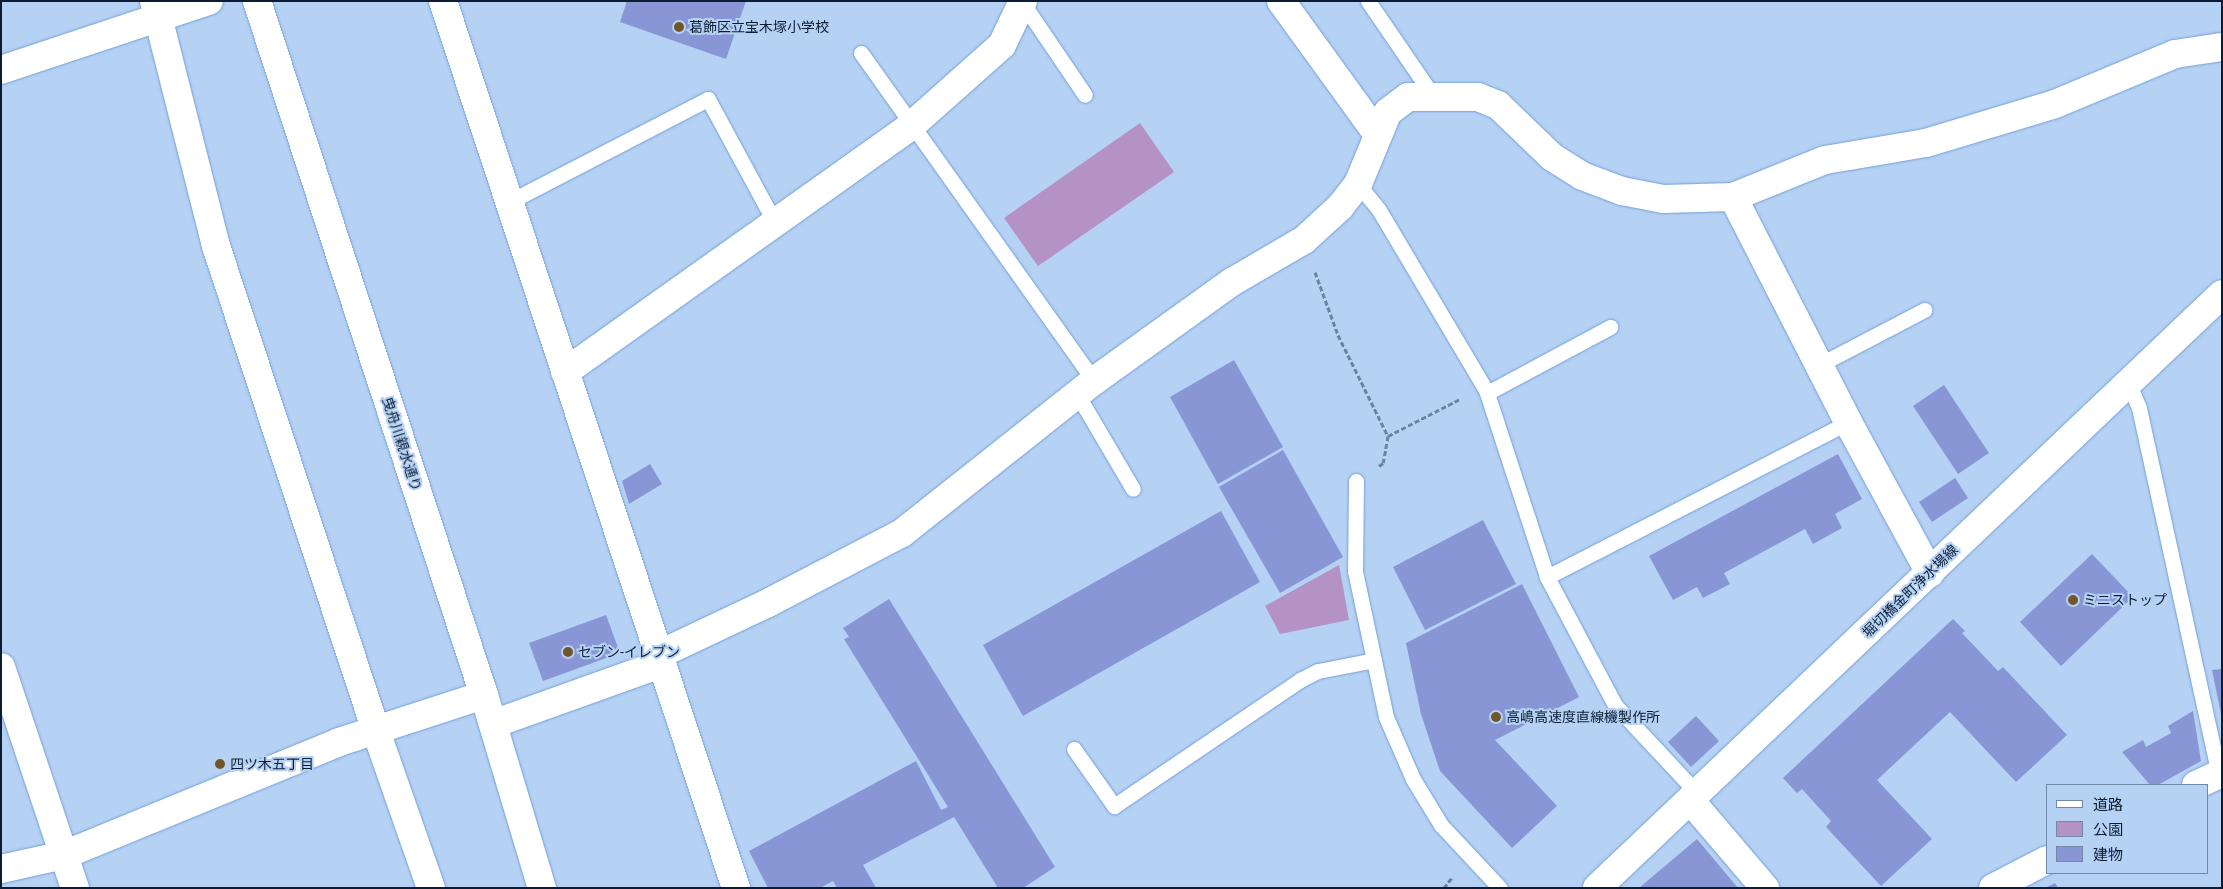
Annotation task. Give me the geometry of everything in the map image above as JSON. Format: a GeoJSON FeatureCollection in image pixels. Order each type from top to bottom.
{"type":"FeatureCollection","features":[{"type":"Feature","properties":{"kind":"street"},"geometry":{"type":"LineString","coordinates":[[1,70],[157,9],[209,1]]}},
{"type":"Feature","properties":{"kind":"street","name":"曳舟川親水通り"},"geometry":{"type":"LineString","coordinates":[[257,1],[484,695],[542,888]]}},
{"type":"Feature","properties":{"kind":"street"},"geometry":{"type":"LineString","coordinates":[[443,1],[736,888]]}},
{"type":"Feature","properties":{"kind":"street"},"geometry":{"type":"LineString","coordinates":[[1281,1],[1378,135]]}},
{"type":"Feature","properties":{"kind":"street"},"geometry":{"type":"LineString","coordinates":[[564,372],[776,225],[912,125],[1002,45],[1023,2]]}},
{"type":"Feature","properties":{"kind":"street"},"geometry":{"type":"LineString","coordinates":[[157,9],[216,246],[376,731],[431,888]]}},
{"type":"Feature","properties":{"kind":"street"},"geometry":{"type":"LineString","coordinates":[[492,724],[659,659],[902,534],[1086,388],[1232,282],[1304,240],[1340,207],[1358,184],[1388,112],[1408,98],[1433,96],[1478,97],[1498,105],[1552,157],[1582,176],[1622,191],[1663,198],[1733,197],[1825,160],[1926,143],[2055,104],[2176,54],[2222,47]]}},
{"type":"Feature","properties":{"kind":"street"},"geometry":{"type":"LineString","coordinates":[[1733,197],[1848,422],[1930,573]]}},
{"type":"Feature","properties":{"kind":"street","name":"堀切橋金町浄水場線"},"geometry":{"type":"LineString","coordinates":[[1597,888],[2222,294]]}},
{"type":"Feature","properties":{"kind":"street"},"geometry":{"type":"LineString","coordinates":[[1,667],[75,888]]}},
{"type":"Feature","properties":{"kind":"street"},"geometry":{"type":"LineString","coordinates":[[1,869],[64,855],[339,742],[484,695]]}},
{"type":"Feature","properties":{"kind":"street"},"geometry":{"type":"LineString","coordinates":[[1693,796],[1765,888]]}},
{"type":"Feature","properties":{"kind":"street"},"geometry":{"type":"LineString","coordinates":[[1993,888],[2046,861]]}},
{"type":"Feature","properties":{"kind":"lane"},"geometry":{"type":"LineString","coordinates":[[1368,1],[1433,96]]}},
{"type":"Feature","properties":{"kind":"lane"},"geometry":{"type":"LineString","coordinates":[[1023,2],[1085,95]]}},
{"type":"Feature","properties":{"kind":"lane"},"geometry":{"type":"LineString","coordinates":[[862,53],[912,125],[1086,388],[1133,489]]}},
{"type":"Feature","properties":{"kind":"lane"},"geometry":{"type":"LineString","coordinates":[[509,202],[708,99],[776,225]]}},
{"type":"Feature","properties":{"kind":"lane"},"geometry":{"type":"LineString","coordinates":[[1358,184],[1379,210],[1487,393],[1547,577],[1615,705],[1693,796]]}},
{"type":"Feature","properties":{"kind":"lane"},"geometry":{"type":"LineString","coordinates":[[1819,365],[1924,310]]}},
{"type":"Feature","properties":{"kind":"lane"},"geometry":{"type":"LineString","coordinates":[[1487,393],[1610,327]]}},
{"type":"Feature","properties":{"kind":"lane"},"geometry":{"type":"LineString","coordinates":[[2128,382],[2139,408],[2212,777]]}},
{"type":"Feature","properties":{"kind":"lane"},"geometry":{"type":"LineString","coordinates":[[1547,577],[1848,422]]}},
{"type":"Feature","properties":{"kind":"lane"},"geometry":{"type":"LineString","coordinates":[[1356,481],[1354,571],[1386,717],[1413,778],[1441,825],[1500,888]]}},
{"type":"Feature","properties":{"kind":"lane"},"geometry":{"type":"LineString","coordinates":[[1074,748],[1114,806],[1300,680],[1318,671],[1374,660]]}},
{"type":"Feature","properties":{"kind":"path"},"geometry":{"type":"LineString","coordinates":[[1304,240],[1338,335],[1388,436],[1383,463],[1356,481]]}},
{"type":"Feature","properties":{"kind":"path"},"geometry":{"type":"LineString","coordinates":[[1388,436],[1473,392],[1487,393]]}},
{"type":"Feature","properties":{"kind":"green space"},"geometry":{"type":"Polygon","coordinates":[[[1140,123],[1174,172],[1038,266],[1004,218],[1140,123]]]}},
{"type":"Feature","properties":{"kind":"green space"},"geometry":{"type":"Polygon","coordinates":[[[1339,565],[1349,620],[1280,634],[1265,606],[1339,565]]]}},
{"type":"Feature","properties":{"kind":"building"},"geometry":{"type":"Polygon","coordinates":[[[627,1],[746,1],[726,59],[620,22],[627,1]]]}},
{"type":"Feature","properties":{"kind":"building"},"geometry":{"type":"Polygon","coordinates":[[[1234,360],[1283,447],[1218,484],[1170,397],[1234,360]]]}},
{"type":"Feature","properties":{"kind":"building"},"geometry":{"type":"Polygon","coordinates":[[[1944,385],[1989,453],[1958,474],[1913,406],[1944,385]]]}},
{"type":"Feature","properties":{"kind":"building"},"geometry":{"type":"Polygon","coordinates":[[[1283,450],[1343,557],[1280,593],[1219,487],[1283,450]]]}},
{"type":"Feature","properties":{"kind":"building"},"geometry":{"type":"Polygon","coordinates":[[[1838,454],[1862,499],[1835,514],[1842,528],[1813,544],[1805,529],[1724,573],[1730,584],[1703,598],[1697,587],[1673,600],[1649,556],[1838,454]]]}},
{"type":"Feature","properties":{"kind":"building"},"geometry":{"type":"Polygon","coordinates":[[[650,464],[662,484],[629,504],[622,481],[650,464]]]}},
{"type":"Feature","properties":{"kind":"building"},"geometry":{"type":"Polygon","coordinates":[[[1955,478],[1968,498],[1932,522],[1919,502],[1955,478]]]}},
{"type":"Feature","properties":{"kind":"building"},"geometry":{"type":"Polygon","coordinates":[[[1221,511],[1260,582],[1023,716],[983,645],[1221,511]]]}},
{"type":"Feature","properties":{"kind":"building"},"geometry":{"type":"Polygon","coordinates":[[[1483,520],[1516,584],[1425,630],[1393,567],[1483,520]]]}},
{"type":"Feature","properties":{"kind":"building"},"geometry":{"type":"Polygon","coordinates":[[[2092,554],[2133,597],[2061,666],[2020,622],[2092,554]]]}},
{"type":"Feature","properties":{"kind":"building"},"geometry":{"type":"Polygon","coordinates":[[[1522,584],[1579,697],[1495,740],[1557,806],[1512,848],[1440,771],[1421,714],[1406,643],[1522,584]]]}},
{"type":"Feature","properties":{"kind":"building"},"geometry":{"type":"Polygon","coordinates":[[[889,599],[1055,867],[1023,888],[998,888],[954,817],[863,865],[876,888],[837,888],[833,881],[820,888],[768,888],[749,851],[916,761],[941,810],[948,807],[844,639],[849,637],[843,628],[889,599]]]}},
{"type":"Feature","properties":{"kind":"building"},"geometry":{"type":"Polygon","coordinates":[[[606,615],[620,653],[543,681],[529,643],[606,615]]]}},
{"type":"Feature","properties":{"kind":"building"},"geometry":{"type":"Polygon","coordinates":[[[1953,619],[1965,631],[1962,633],[1998,671],[2003,667],[2067,735],[2016,782],[1950,712],[1877,780],[1932,839],[1881,886],[1826,827],[1831,821],[1802,789],[1797,793],[1783,778],[1953,619]]]}},
{"type":"Feature","properties":{"kind":"building"},"geometry":{"type":"Polygon","coordinates":[[[2222,669],[2222,714],[2221,714],[2212,670],[2222,669]]]}},
{"type":"Feature","properties":{"kind":"building"},"geometry":{"type":"Polygon","coordinates":[[[2193,711],[2201,761],[2160,784],[2149,784],[2122,752],[2143,740],[2146,747],[2171,733],[2168,726],[2193,711]]]}},
{"type":"Feature","properties":{"kind":"building"},"geometry":{"type":"Polygon","coordinates":[[[1696,716],[1719,741],[1691,767],[1668,742],[1696,716]]]}},
{"type":"Feature","properties":{"kind":"building"},"geometry":{"type":"Polygon","coordinates":[[[1697,839],[1738,888],[1639,888],[1697,839]]]}},
{"type":"Feature","properties":{"kind":"building"},"geometry":{"type":"Polygon","coordinates":[[[2055,883],[2058,888],[2045,888],[2055,883]]]}},
{"type":"Feature","properties":{"kind":"place","name":"葛飾区立宝木塚小学校"},"geometry":{"type":"Point","coordinates":[679,27]}},
{"type":"Feature","properties":{"kind":"place","name":"ミニストップ"},"geometry":{"type":"Point","coordinates":[2073,600]}},
{"type":"Feature","properties":{"kind":"place","name":"セブン-イレブン"},"geometry":{"type":"Point","coordinates":[568,652]}},
{"type":"Feature","properties":{"kind":"place","name":"高嶋高速度直線機製作所"},"geometry":{"type":"Point","coordinates":[1496,717]}},
{"type":"Feature","properties":{"kind":"place","name":"四ツ木五丁目"},"geometry":{"type":"Point","coordinates":[220,764]}}]}
